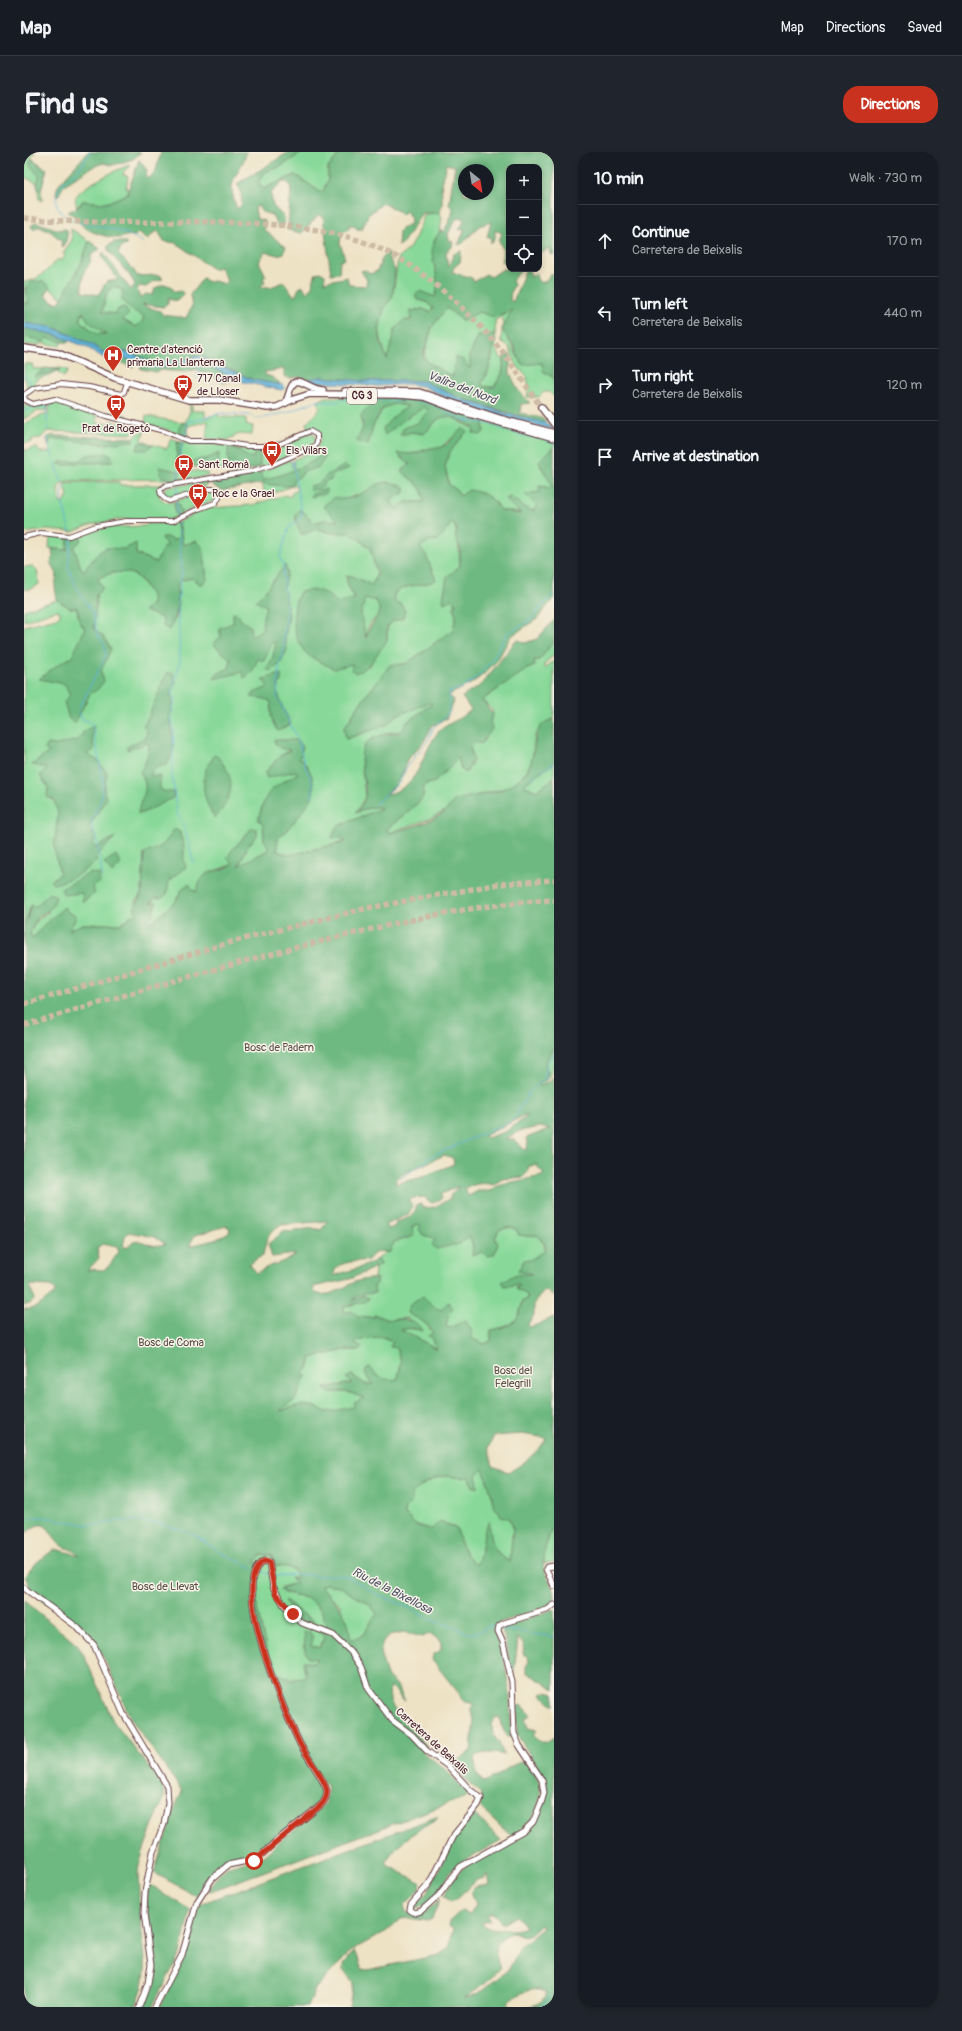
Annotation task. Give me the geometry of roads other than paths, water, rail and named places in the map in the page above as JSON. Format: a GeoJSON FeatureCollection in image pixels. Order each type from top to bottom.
{"type":"FeatureCollection","features":[{"type":"Feature","properties":{"kind":"main road"},"geometry":{"type":"LineString","coordinates":[[24,348],[58,353],[98,372],[189,400],[219,400],[268,408],[284,404],[301,396],[324,392]]}},
{"type":"Feature","properties":{"kind":"main road"},"geometry":{"type":"LineString","coordinates":[[284,404],[288,398],[291,388],[296,382],[301,381],[306,384],[307,389],[301,396]]}},
{"type":"Feature","properties":{"kind":"main road","name":"CG 3"},"geometry":{"type":"LineString","coordinates":[[306,384],[314,390],[324,392],[429,395],[502,419],[554,433]]}},
{"type":"Feature","properties":{"kind":"main road"},"geometry":{"type":"LineString","coordinates":[[291,388],[294,395],[301,396]]}},
{"type":"Feature","properties":{"kind":"main road","name":"CG 3"},"geometry":{"type":"LineString","coordinates":[[400,393],[424,397],[463,412],[554,438]]}},
{"type":"Feature","properties":{"kind":"main road"},"geometry":{"type":"LineString","coordinates":[[542,407],[554,424]]}},
{"type":"Feature","properties":{"kind":"main road","name":"Carretera de Beixalis"},"geometry":{"type":"LineString","coordinates":[[155,2007],[182,1955],[197,1902],[212,1879],[228,1865],[257,1859],[275,1842],[321,1805],[326,1797],[325,1787],[299,1742],[270,1674],[257,1629],[252,1592],[255,1570],[258,1565],[264,1561],[269,1562],[275,1593],[302,1624],[333,1635],[351,1652],[361,1667],[368,1688],[392,1720],[412,1735],[427,1751],[449,1767],[470,1790],[481,1798],[453,1836],[429,1884],[411,1905],[410,1910],[415,1913],[421,1911],[439,1895],[460,1867],[524,1831],[537,1813],[544,1793],[544,1785],[518,1745],[514,1733],[512,1682],[503,1642],[498,1630],[499,1626],[504,1622],[547,1610],[554,1605]]}},
{"type":"Feature","properties":{"kind":"main road"},"geometry":{"type":"LineString","coordinates":[[554,1566],[550,1566],[546,1569],[554,1586]]}},
{"type":"Feature","properties":{"kind":"main road"},"geometry":{"type":"LineString","coordinates":[[24,1588],[32,1596],[77,1627],[94,1645],[126,1718],[167,1786],[168,1803],[164,1824],[153,1852],[144,1896],[144,1913],[151,1964],[148,1982],[139,2007]]}},
{"type":"Feature","properties":{"kind":"street"},"geometry":{"type":"LineString","coordinates":[[24,536],[41,533],[69,536],[96,526],[126,520],[173,521],[198,508],[215,503],[219,495],[217,491],[212,488],[169,501],[160,494],[162,488],[168,484],[263,468],[315,446],[318,442],[318,437],[315,433],[310,431],[281,444],[268,446],[188,441],[164,431],[106,416],[55,399],[32,404],[24,400],[24,395],[30,390],[56,384],[89,387],[121,394],[124,392],[128,382]]}},
{"type":"Feature","properties":{"kind":"water"},"geometry":{"type":"Polygon","coordinates":[[[24,323],[52,327],[91,344],[103,352],[120,351],[133,354],[151,362],[181,361],[198,356],[253,380],[283,385],[286,388],[281,390],[244,382],[198,361],[157,368],[143,365],[118,356],[104,358],[88,348],[56,335],[24,328],[24,323]]]}},
{"type":"Feature","properties":{"kind":"water"},"geometry":{"type":"Polygon","coordinates":[[[321,377],[363,381],[423,381],[459,398],[505,413],[549,424],[554,430],[488,413],[452,401],[423,386],[408,384],[377,386],[316,382],[311,384],[308,379],[321,377]]]}},
{"type":"Feature","properties":{"kind":"waterway"},"geometry":{"type":"LineString","coordinates":[[90,152],[80,168],[60,187],[56,199],[58,208],[64,215],[73,220],[84,224],[120,231],[144,243]]}},
{"type":"Feature","properties":{"kind":"waterway"},"geometry":{"type":"LineString","coordinates":[[197,378],[200,360]]}},
{"type":"Feature","properties":{"kind":"waterway"},"geometry":{"type":"LineString","coordinates":[[24,374],[31,384]]}},
{"type":"Feature","properties":{"kind":"waterway"},"geometry":{"type":"LineString","coordinates":[[184,436],[189,420],[193,421],[221,413],[250,415],[258,419],[288,412],[315,401],[335,402],[342,400],[365,400],[372,398],[384,401],[412,400],[433,404],[441,410],[465,420],[491,424],[513,433],[547,440],[554,444]]}},
{"type":"Feature","properties":{"kind":"waterway"},"geometry":{"type":"LineString","coordinates":[[24,411],[51,403]]}},
{"type":"Feature","properties":{"kind":"waterway"},"geometry":{"type":"LineString","coordinates":[[46,405],[48,430]]}},
{"type":"Feature","properties":{"kind":"waterway"},"geometry":{"type":"LineString","coordinates":[[48,437],[48,442],[62,482]]}},
{"type":"Feature","properties":{"kind":"waterway"},"geometry":{"type":"LineString","coordinates":[[178,479],[182,443]]}},
{"type":"Feature","properties":{"kind":"waterway"},"geometry":{"type":"LineString","coordinates":[[292,461],[302,515],[299,520],[289,527],[280,557],[284,567],[283,575],[287,616],[283,637],[284,650],[279,667],[277,697],[298,740],[306,769],[313,783],[312,797]]}},
{"type":"Feature","properties":{"kind":"waterway"},"geometry":{"type":"LineString","coordinates":[[63,486],[62,501],[70,532]]}},
{"type":"Feature","properties":{"kind":"waterway"},"geometry":{"type":"LineString","coordinates":[[176,497],[178,486]]}},
{"type":"Feature","properties":{"kind":"waterway"},"geometry":{"type":"LineString","coordinates":[[176,501],[177,516]]}},
{"type":"Feature","properties":{"kind":"waterway"},"geometry":{"type":"LineString","coordinates":[[178,523],[182,570],[178,601],[180,662],[172,692],[175,701],[171,717],[174,729],[172,775],[177,813],[183,823],[194,864]]}},
{"type":"Feature","properties":{"kind":"waterway"},"geometry":{"type":"LineString","coordinates":[[71,538],[68,567],[78,591],[93,613],[97,634],[104,644],[106,655],[78,710],[82,719],[92,723],[103,781],[101,800],[91,822],[97,842],[103,878]]}},
{"type":"Feature","properties":{"kind":"waterway"},"geometry":{"type":"LineString","coordinates":[[375,804],[399,783],[408,765],[428,740],[433,728],[449,713],[449,692],[464,687],[476,678],[493,659],[506,634],[530,620],[554,593]]}},
{"type":"Feature","properties":{"kind":"waterway"},"geometry":{"type":"LineString","coordinates":[[531,778],[554,763]]}},
{"type":"Feature","properties":{"kind":"waterway"},"geometry":{"type":"LineString","coordinates":[[531,1090],[545,1078],[547,1064],[554,1052]]}},
{"type":"Feature","properties":{"kind":"waterway"},"geometry":{"type":"LineString","coordinates":[[400,1179],[436,1154],[510,1122],[515,1117],[529,1092]]}},
{"type":"Feature","properties":{"kind":"waterway","name":"Riu de la Bixellosa"},"geometry":{"type":"LineString","coordinates":[[32,1518],[44,1517],[88,1525],[133,1520],[161,1524],[194,1535],[223,1554],[253,1568]]}},
{"type":"Feature","properties":{"kind":"waterway"},"geometry":{"type":"LineString","coordinates":[[258,1570],[268,1574]]}},
{"type":"Feature","properties":{"kind":"waterway","name":"Riu de la Bixellosa"},"geometry":{"type":"LineString","coordinates":[[274,1577],[293,1574],[320,1576],[341,1575],[350,1578],[378,1595],[403,1605],[436,1622],[453,1626],[467,1633],[477,1633],[491,1625],[496,1627]]}},
{"type":"Feature","properties":{"kind":"waterway","name":"Riu de la Bixellosa"},"geometry":{"type":"LineString","coordinates":[[501,1629],[554,1637]]}},
{"type":"Feature","properties":{"kind":"waterway"},"geometry":{"type":"LineString","coordinates":[[541,2007],[551,1996]]}},
{"type":"Feature","properties":{"kind":"tunnel"},"geometry":{"type":"LineString","coordinates":[[24,218],[96,222],[217,222],[268,224],[319,230],[368,244],[392,254],[414,268],[465,310],[499,347],[541,407]]}},
{"type":"Feature","properties":{"kind":"tunnel"},"geometry":{"type":"LineString","coordinates":[[24,1004],[235,941],[368,908],[499,884],[554,880]]}},
{"type":"Feature","properties":{"kind":"tunnel"},"geometry":{"type":"LineString","coordinates":[[24,1025],[228,966],[376,928],[477,908],[503,904],[554,900]]}},
{"type":"Feature","properties":{"kind":"place","name":"Centre d'atenció primaria La Llanterna"},"geometry":{"type":"Point","coordinates":[113,372]}},
{"type":"Feature","properties":{"kind":"place","name":"717 Canal de Lloser"},"geometry":{"type":"Point","coordinates":[183,401]}},
{"type":"Feature","properties":{"kind":"place","name":"Prat de Rogetó"},"geometry":{"type":"Point","coordinates":[116,421]}},
{"type":"Feature","properties":{"kind":"place","name":"Els Vilars"},"geometry":{"type":"Point","coordinates":[272,467]}},
{"type":"Feature","properties":{"kind":"place","name":"Sant Romà"},"geometry":{"type":"Point","coordinates":[184,481]}},
{"type":"Feature","properties":{"kind":"place","name":"Roc e la Grael"},"geometry":{"type":"Point","coordinates":[198,510]}},
{"type":"Feature","properties":{"kind":"water label","name":"Valira del Nord"},"geometry":{"type":"Point","coordinates":[462,388]}},
{"type":"Feature","properties":{"kind":"park label","name":"Bosc de Padern"},"geometry":{"type":"Point","coordinates":[279,1047]}},
{"type":"Feature","properties":{"kind":"park label","name":"Bosc de Coma"},"geometry":{"type":"Point","coordinates":[171,1342]}},
{"type":"Feature","properties":{"kind":"park label","name":"Bosc del Felegrill"},"geometry":{"type":"Point","coordinates":[513,1376]}},
{"type":"Feature","properties":{"kind":"park label","name":"Bosc de Llevat"},"geometry":{"type":"Point","coordinates":[165,1586]}}]}
